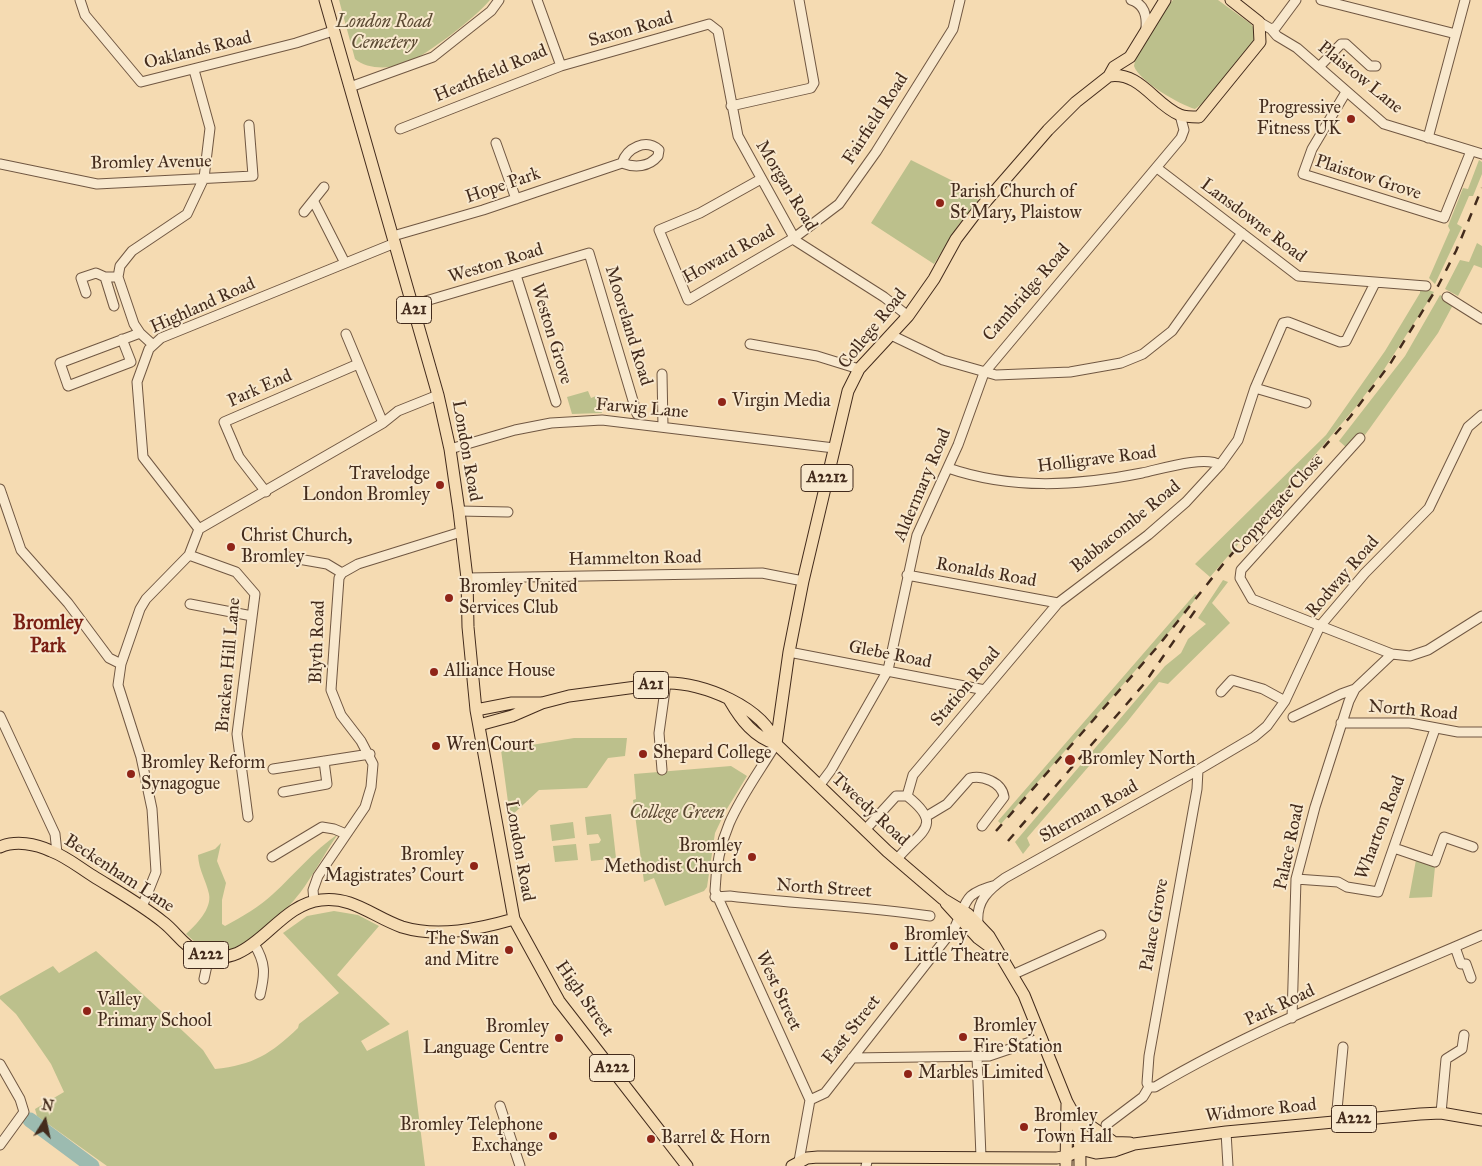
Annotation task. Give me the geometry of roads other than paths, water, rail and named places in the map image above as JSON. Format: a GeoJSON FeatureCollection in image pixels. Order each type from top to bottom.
{"type":"FeatureCollection","features":[{"type":"Feature","properties":{"kind":"main road","name":"London Road"},"geometry":{"type":"LineString","coordinates":[[325,0],[438,395],[450,450],[467,578],[468,627],[476,710],[514,919]]}},
{"type":"Feature","properties":{"kind":"main road","name":"College Road"},"geometry":{"type":"LineString","coordinates":[[776,744],[789,652],[803,581],[848,391],[859,369],[908,316],[934,279],[956,239],[975,214],[1048,130],[1076,102],[1109,76],[1114,67],[1130,57],[1146,27],[1165,0]]}},
{"type":"Feature","properties":{"kind":"main road","name":"Plaistow Lane"},"geometry":{"type":"LineString","coordinates":[[1231,0],[1259,22]]}},
{"type":"Feature","properties":{"kind":"main road"},"geometry":{"type":"LineString","coordinates":[[1109,76],[1122,77],[1136,82],[1180,115],[1199,117],[1260,42],[1259,22]]}},
{"type":"Feature","properties":{"kind":"main road"},"geometry":{"type":"LineString","coordinates":[[1130,57],[1128,66],[1136,82]]}},
{"type":"Feature","properties":{"kind":"main road","name":"Tweedy Road"},"geometry":{"type":"LineString","coordinates":[[480,725],[512,716],[542,703],[604,690],[666,683],[691,684],[730,701],[758,718],[772,732],[776,744]]}},
{"type":"Feature","properties":{"kind":"main road","name":"Tweedy Road"},"geometry":{"type":"LineString","coordinates":[[730,701],[741,719],[765,740],[776,744],[897,859],[943,899],[962,910],[978,923],[989,936],[1012,975],[1042,1038],[1067,1102],[1075,1115],[1080,1134],[1080,1149]]}},
{"type":"Feature","properties":{"kind":"main road","name":"Tweedy Road"},"geometry":{"type":"LineString","coordinates":[[476,710],[512,703],[542,703]]}},
{"type":"Feature","properties":{"kind":"main road"},"geometry":{"type":"LineString","coordinates":[[758,718],[770,718],[780,712]]}},
{"type":"Feature","properties":{"kind":"main road","name":"Beckenham Lane"},"geometry":{"type":"LineString","coordinates":[[0,847],[20,843],[56,853],[142,907],[167,925],[188,947],[209,956],[225,958],[243,952],[292,910],[314,901],[346,900],[396,925],[428,932],[461,931],[514,919]]}},
{"type":"Feature","properties":{"kind":"main road","name":"Tweedy Road"},"geometry":{"type":"LineString","coordinates":[[962,910],[982,941],[999,953]]}},
{"type":"Feature","properties":{"kind":"main road","name":"High Street"},"geometry":{"type":"LineString","coordinates":[[514,919],[559,1002],[687,1166]]}},
{"type":"Feature","properties":{"kind":"main road","name":"Tweedy Road"},"geometry":{"type":"LineString","coordinates":[[1066,1161],[1067,1102]]}},
{"type":"Feature","properties":{"kind":"main road","name":"Widmore Road"},"geometry":{"type":"LineString","coordinates":[[1080,1149],[1096,1153],[1114,1151],[1134,1144],[1336,1120],[1441,1114],[1482,1120]]}},
{"type":"Feature","properties":{"kind":"main road"},"geometry":{"type":"LineString","coordinates":[[1075,1115],[1112,1141]]}},
{"type":"Feature","properties":{"kind":"main road","name":"Widmore Road"},"geometry":{"type":"LineString","coordinates":[[796,1164],[814,1157],[867,1162],[981,1157],[1016,1161],[1066,1161],[1080,1149],[1089,1145],[1112,1141],[1134,1144]]}},
{"type":"Feature","properties":{"kind":"main road","name":"A21"},"geometry":{"type":"LineString","coordinates":[[1080,1149],[1080,1166]]}},
{"type":"Feature","properties":{"kind":"street","name":"Oaklands Road"},"geometry":{"type":"LineString","coordinates":[[80,0],[85,15],[141,82],[194,70],[333,31]]}},
{"type":"Feature","properties":{"kind":"street"},"geometry":{"type":"LineString","coordinates":[[350,87],[432,57],[491,11],[500,0]]}},
{"type":"Feature","properties":{"kind":"street","name":"Heathfield Road"},"geometry":{"type":"LineString","coordinates":[[400,129],[561,66],[537,0]]}},
{"type":"Feature","properties":{"kind":"street"},"geometry":{"type":"LineString","coordinates":[[731,106],[811,88],[814,83],[799,0]]}},
{"type":"Feature","properties":{"kind":"street","name":"Fairfield Road"},"geometry":{"type":"LineString","coordinates":[[794,238],[838,204],[876,152],[953,29],[960,0]]}},
{"type":"Feature","properties":{"kind":"street"},"geometry":{"type":"LineString","coordinates":[[1131,0],[1139,3],[1143,8],[1146,27]]}},
{"type":"Feature","properties":{"kind":"street"},"geometry":{"type":"LineString","coordinates":[[1260,42],[1274,32],[1296,0]]}},
{"type":"Feature","properties":{"kind":"street"},"geometry":{"type":"LineString","coordinates":[[1321,0],[1456,34]]}},
{"type":"Feature","properties":{"kind":"street"},"geometry":{"type":"LineString","coordinates":[[1428,138],[1465,0]]}},
{"type":"Feature","properties":{"kind":"street","name":"Plaistow Lane"},"geometry":{"type":"LineString","coordinates":[[1259,22],[1287,41],[1319,67],[1384,124],[1477,153]]}},
{"type":"Feature","properties":{"kind":"street","name":"Saxon Road"},"geometry":{"type":"LineString","coordinates":[[561,66],[709,24]]}},
{"type":"Feature","properties":{"kind":"street","name":"Morgan Road"},"geometry":{"type":"LineString","coordinates":[[709,24],[718,31],[738,136],[796,241],[884,297],[908,316]]}},
{"type":"Feature","properties":{"kind":"street"},"geometry":{"type":"LineString","coordinates":[[1319,67],[1341,44],[1346,44],[1370,66],[1376,66]]}},
{"type":"Feature","properties":{"kind":"street"},"geometry":{"type":"LineString","coordinates":[[152,344],[140,333],[134,324],[118,277],[120,266],[132,251],[187,214],[204,178],[210,128],[194,70]]}},
{"type":"Feature","properties":{"kind":"street","name":"Plaistow Grove"},"geometry":{"type":"LineString","coordinates":[[1346,92],[1312,149],[1302,174],[1444,218],[1477,153]]}},
{"type":"Feature","properties":{"kind":"street","name":"Cambridge Road"},"geometry":{"type":"LineString","coordinates":[[984,373],[1157,168],[1184,130],[1180,115]]}},
{"type":"Feature","properties":{"kind":"street","name":"Bromley Avenue"},"geometry":{"type":"LineString","coordinates":[[0,164],[97,184],[253,176],[249,125]]}},
{"type":"Feature","properties":{"kind":"street"},"geometry":{"type":"LineString","coordinates":[[496,143],[516,199]]}},
{"type":"Feature","properties":{"kind":"street","name":"Hope Park"},"geometry":{"type":"LineString","coordinates":[[394,240],[622,163]]}},
{"type":"Feature","properties":{"kind":"street","name":"Lansdowne Road"},"geometry":{"type":"LineString","coordinates":[[1157,168],[1298,276],[1426,286]]}},
{"type":"Feature","properties":{"kind":"street","name":"Howard Road"},"geometry":{"type":"LineString","coordinates":[[761,179],[700,213],[659,230],[688,300],[794,238]]}},
{"type":"Feature","properties":{"kind":"street"},"geometry":{"type":"LineString","coordinates":[[304,212],[314,202],[324,187]]}},
{"type":"Feature","properties":{"kind":"street"},"geometry":{"type":"LineString","coordinates":[[314,202],[345,263]]}},
{"type":"Feature","properties":{"kind":"street"},"geometry":{"type":"LineString","coordinates":[[891,334],[943,360],[984,373],[1015,376],[1070,372],[1122,363],[1143,354],[1172,331],[1242,233]]}},
{"type":"Feature","properties":{"kind":"street","name":"Highland Road"},"geometry":{"type":"LineString","coordinates":[[199,528],[143,457],[137,382],[152,344],[161,338],[345,263],[394,240]]}},
{"type":"Feature","properties":{"kind":"street","name":"Weston Road"},"geometry":{"type":"LineString","coordinates":[[412,305],[589,253]]}},
{"type":"Feature","properties":{"kind":"street","name":"Mooreland Road"},"geometry":{"type":"LineString","coordinates":[[589,253],[639,409]]}},
{"type":"Feature","properties":{"kind":"street"},"geometry":{"type":"LineString","coordinates":[[86,292],[81,278],[96,273],[105,277],[118,277]]}},
{"type":"Feature","properties":{"kind":"street","name":"Weston Grove"},"geometry":{"type":"LineString","coordinates":[[516,275],[556,402]]}},
{"type":"Feature","properties":{"kind":"street"},"geometry":{"type":"LineString","coordinates":[[105,277],[114,306]]}},
{"type":"Feature","properties":{"kind":"street","name":"Babbacombe Road"},"geometry":{"type":"LineString","coordinates":[[1058,603],[1148,535],[1186,502],[1220,464],[1238,440],[1255,388],[1283,323],[1288,322],[1340,342],[1346,341],[1375,283]]}},
{"type":"Feature","properties":{"kind":"street"},"geometry":{"type":"LineString","coordinates":[[1447,297],[1482,319]]}},
{"type":"Feature","properties":{"kind":"street"},"geometry":{"type":"LineString","coordinates":[[122,339],[131,362],[68,386],[60,363],[122,339],[140,333]]}},
{"type":"Feature","properties":{"kind":"street"},"geometry":{"type":"LineString","coordinates":[[346,334],[383,424]]}},
{"type":"Feature","properties":{"kind":"street"},"geometry":{"type":"LineString","coordinates":[[750,344],[817,356],[859,369]]}},
{"type":"Feature","properties":{"kind":"street","name":"Park End"},"geometry":{"type":"LineString","coordinates":[[266,492],[239,457],[224,422],[358,364]]}},
{"type":"Feature","properties":{"kind":"street","name":"Aldermary Road"},"geometry":{"type":"LineString","coordinates":[[819,786],[831,770],[888,670],[907,575],[917,536],[948,468],[984,373]]}},
{"type":"Feature","properties":{"kind":"street"},"geometry":{"type":"LineString","coordinates":[[662,374],[663,426]]}},
{"type":"Feature","properties":{"kind":"street"},"geometry":{"type":"LineString","coordinates":[[1255,388],[1306,403]]}},
{"type":"Feature","properties":{"kind":"street"},"geometry":{"type":"LineString","coordinates":[[142,907],[156,872],[152,809],[141,756],[118,685],[121,664],[136,620],[146,600],[188,555],[199,528],[266,492],[383,424],[398,411],[438,395]]}},
{"type":"Feature","properties":{"kind":"street","name":"Rodway Road"},"geometry":{"type":"LineString","coordinates":[[1198,770],[1254,737],[1267,726],[1285,701],[1320,626],[1366,573],[1429,508],[1468,427],[1482,415]]}},
{"type":"Feature","properties":{"kind":"street","name":"Farwig Lane"},"geometry":{"type":"LineString","coordinates":[[450,450],[514,430],[551,423],[602,420],[834,448]]}},
{"type":"Feature","properties":{"kind":"street","name":"Coppergate Close"},"geometry":{"type":"LineString","coordinates":[[1320,626],[1252,599],[1240,578],[1241,570],[1360,438]]}},
{"type":"Feature","properties":{"kind":"street","name":"Holligrave Road"},"geometry":{"type":"LineString","coordinates":[[948,468],[973,476],[1008,482],[1048,485],[1136,474],[1207,460],[1220,464]]}},
{"type":"Feature","properties":{"kind":"street"},"geometry":{"type":"LineString","coordinates":[[0,489],[21,550],[68,603],[110,658],[121,664]]}},
{"type":"Feature","properties":{"kind":"street"},"geometry":{"type":"LineString","coordinates":[[459,511],[508,512]]}},
{"type":"Feature","properties":{"kind":"street"},"geometry":{"type":"LineString","coordinates":[[287,557],[327,564],[342,573],[358,564],[461,532]]}},
{"type":"Feature","properties":{"kind":"street","name":"Bracken Hill Lane"},"geometry":{"type":"LineString","coordinates":[[188,555],[236,572],[255,594],[237,734],[248,817]]}},
{"type":"Feature","properties":{"kind":"street","name":"Blyth Road"},"geometry":{"type":"LineString","coordinates":[[342,573],[337,585],[331,690],[341,715],[370,754]]}},
{"type":"Feature","properties":{"kind":"street","name":"Hammelton Road"},"geometry":{"type":"LineString","coordinates":[[467,578],[762,573],[803,581]]}},
{"type":"Feature","properties":{"kind":"street","name":"Ronalds Road"},"geometry":{"type":"LineString","coordinates":[[907,575],[1058,603]]}},
{"type":"Feature","properties":{"kind":"street","name":"Station Road"},"geometry":{"type":"LineString","coordinates":[[907,796],[913,775],[1058,603]]}},
{"type":"Feature","properties":{"kind":"street"},"geometry":{"type":"LineString","coordinates":[[190,604],[252,616]]}},
{"type":"Feature","properties":{"kind":"street"},"geometry":{"type":"LineString","coordinates":[[1320,626],[1392,654],[1410,656],[1428,650],[1482,616]]}},
{"type":"Feature","properties":{"kind":"street","name":"Glebe Road"},"geometry":{"type":"LineString","coordinates":[[789,652],[985,690]]}},
{"type":"Feature","properties":{"kind":"street"},"geometry":{"type":"LineString","coordinates":[[1294,717],[1355,689],[1392,654]]}},
{"type":"Feature","properties":{"kind":"street"},"geometry":{"type":"LineString","coordinates":[[1221,692],[1232,680],[1262,689],[1285,701]]}},
{"type":"Feature","properties":{"kind":"street"},"geometry":{"type":"LineString","coordinates":[[662,770],[659,734],[666,683]]}},
{"type":"Feature","properties":{"kind":"street","name":"Palace Road"},"geometry":{"type":"LineString","coordinates":[[1292,1018],[1296,879],[1314,807],[1341,723],[1355,689]]}},
{"type":"Feature","properties":{"kind":"street"},"geometry":{"type":"LineString","coordinates":[[0,716],[55,834],[56,853]]}},
{"type":"Feature","properties":{"kind":"street","name":"North Road"},"geometry":{"type":"LineString","coordinates":[[1341,723],[1410,723],[1434,729],[1482,732]]}},
{"type":"Feature","properties":{"kind":"street","name":"Wharton Road"},"geometry":{"type":"LineString","coordinates":[[1296,879],[1338,882],[1347,887],[1378,892],[1434,729]]}},
{"type":"Feature","properties":{"kind":"street","name":"College Road"},"geometry":{"type":"LineString","coordinates":[[716,896],[719,855],[728,822],[776,744]]}},
{"type":"Feature","properties":{"kind":"street"},"geometry":{"type":"LineString","coordinates":[[273,769],[370,754],[373,764],[369,797],[361,816],[346,834],[318,876],[313,890],[314,901]]}},
{"type":"Feature","properties":{"kind":"street"},"geometry":{"type":"LineString","coordinates":[[283,792],[327,784],[324,761]]}},
{"type":"Feature","properties":{"kind":"street","name":"Sherman Road"},"geometry":{"type":"LineString","coordinates":[[962,910],[980,890],[996,884],[1198,770]]}},
{"type":"Feature","properties":{"kind":"street","name":"Palace Grove"},"geometry":{"type":"LineString","coordinates":[[1149,1086],[1147,1084],[1150,1048],[1197,789],[1198,770]]}},
{"type":"Feature","properties":{"kind":"street"},"geometry":{"type":"LineString","coordinates":[[927,816],[947,804],[970,778],[984,778],[1000,787],[1004,797],[982,826]]}},
{"type":"Feature","properties":{"kind":"street"},"geometry":{"type":"LineString","coordinates":[[865,830],[893,799],[907,796],[921,807],[927,816],[926,826],[897,859]]}},
{"type":"Feature","properties":{"kind":"street"},"geometry":{"type":"LineString","coordinates":[[272,857],[322,827],[346,834]]}},
{"type":"Feature","properties":{"kind":"street"},"geometry":{"type":"LineString","coordinates":[[1394,848],[1435,862],[1444,837],[1473,847]]}},
{"type":"Feature","properties":{"kind":"street","name":"Sherman Road"},"geometry":{"type":"LineString","coordinates":[[978,923],[978,909],[982,898],[996,884]]}},
{"type":"Feature","properties":{"kind":"street","name":"North Street"},"geometry":{"type":"LineString","coordinates":[[716,896],[820,906],[874,908],[930,916]]}},
{"type":"Feature","properties":{"kind":"street","name":"West Street"},"geometry":{"type":"LineString","coordinates":[[716,896],[810,1100]]}},
{"type":"Feature","properties":{"kind":"street","name":"East Street"},"geometry":{"type":"LineString","coordinates":[[810,1100],[825,1093],[955,927],[962,910]]}},
{"type":"Feature","properties":{"kind":"street"},"geometry":{"type":"LineString","coordinates":[[1012,975],[1101,935]]}},
{"type":"Feature","properties":{"kind":"street","name":"Park Road"},"geometry":{"type":"LineString","coordinates":[[1106,1124],[1143,1097],[1149,1086],[1155,1087],[1200,1061],[1292,1018],[1482,935]]}},
{"type":"Feature","properties":{"kind":"street"},"geometry":{"type":"LineString","coordinates":[[254,944],[260,955],[265,974],[260,996]]}},
{"type":"Feature","properties":{"kind":"street"},"geometry":{"type":"LineString","coordinates":[[1455,947],[1461,964],[1466,964],[1471,978]]}},
{"type":"Feature","properties":{"kind":"street"},"geometry":{"type":"LineString","coordinates":[[204,979],[209,956]]}},
{"type":"Feature","properties":{"kind":"street"},"geometry":{"type":"LineString","coordinates":[[1441,1114],[1446,1059],[1462,1049],[1464,1035]]}},
{"type":"Feature","properties":{"kind":"street"},"geometry":{"type":"LineString","coordinates":[[852,1058],[989,1056],[1042,1038]]}},
{"type":"Feature","properties":{"kind":"street"},"geometry":{"type":"LineString","coordinates":[[1336,1120],[1343,1047]]}},
{"type":"Feature","properties":{"kind":"street"},"geometry":{"type":"LineString","coordinates":[[977,1057],[981,1157]]}},
{"type":"Feature","properties":{"kind":"street"},"geometry":{"type":"LineString","coordinates":[[0,1064],[20,1099],[24,1112],[0,1145]]}},
{"type":"Feature","properties":{"kind":"street"},"geometry":{"type":"LineString","coordinates":[[796,1164],[810,1100]]}},
{"type":"Feature","properties":{"kind":"street"},"geometry":{"type":"LineString","coordinates":[[500,1106],[520,1166]]}},
{"type":"Feature","properties":{"kind":"street"},"geometry":{"type":"LineString","coordinates":[[1226,1132],[1228,1166]]}},
{"type":"Feature","properties":{"kind":"waterway"},"geometry":{"type":"LineString","coordinates":[[30,1120],[92,1166]]}},
{"type":"Feature","properties":{"kind":"railway"},"geometry":{"type":"LineString","coordinates":[[996,831],[1159,645],[1224,563],[1350,417],[1390,364],[1438,286],[1456,251],[1482,188]]}},
{"type":"Feature","properties":{"kind":"railway"},"geometry":{"type":"LineString","coordinates":[[1008,841],[1144,684],[1199,605]]}},
{"type":"Feature","properties":{"kind":"place","name":"Progressive Fitness UK"},"geometry":{"type":"Point","coordinates":[1351,119]}},
{"type":"Feature","properties":{"kind":"place","name":"Parish Church of St Mary, Plaistow"},"geometry":{"type":"Point","coordinates":[940,203]}},
{"type":"Feature","properties":{"kind":"place","name":"Virgin Media"},"geometry":{"type":"Point","coordinates":[722,402]}},
{"type":"Feature","properties":{"kind":"place","name":"Travelodge London Bromley"},"geometry":{"type":"Point","coordinates":[440,485]}},
{"type":"Feature","properties":{"kind":"place","name":"Christ Church, Bromley"},"geometry":{"type":"Point","coordinates":[231,547]}},
{"type":"Feature","properties":{"kind":"place","name":"Bromley United Services Club"},"geometry":{"type":"Point","coordinates":[449,598]}},
{"type":"Feature","properties":{"kind":"place","name":"Alliance House"},"geometry":{"type":"Point","coordinates":[434,672]}},
{"type":"Feature","properties":{"kind":"place","name":"Wren Court"},"geometry":{"type":"Point","coordinates":[436,746]}},
{"type":"Feature","properties":{"kind":"place","name":"Shepard College"},"geometry":{"type":"Point","coordinates":[643,754]}},
{"type":"Feature","properties":{"kind":"place","name":"Bromley North"},"geometry":{"type":"Point","coordinates":[1070,760]}},
{"type":"Feature","properties":{"kind":"place","name":"Bromley Reform Synagogue"},"geometry":{"type":"Point","coordinates":[131,774]}},
{"type":"Feature","properties":{"kind":"place","name":"Bromley Methodist Church"},"geometry":{"type":"Point","coordinates":[752,857]}},
{"type":"Feature","properties":{"kind":"place","name":"Bromley Magistrates' Court"},"geometry":{"type":"Point","coordinates":[474,866]}},
{"type":"Feature","properties":{"kind":"place","name":"Bromley Little Theatre"},"geometry":{"type":"Point","coordinates":[894,946]}},
{"type":"Feature","properties":{"kind":"place","name":"The Swan and Mitre"},"geometry":{"type":"Point","coordinates":[509,950]}},
{"type":"Feature","properties":{"kind":"place","name":"Valley Primary School"},"geometry":{"type":"Point","coordinates":[87,1011]}},
{"type":"Feature","properties":{"kind":"place","name":"Bromley Fire Station"},"geometry":{"type":"Point","coordinates":[963,1037]}},
{"type":"Feature","properties":{"kind":"place","name":"Bromley Language Centre"},"geometry":{"type":"Point","coordinates":[559,1038]}},
{"type":"Feature","properties":{"kind":"place","name":"Marbles Limited"},"geometry":{"type":"Point","coordinates":[908,1074]}},
{"type":"Feature","properties":{"kind":"place","name":"Bromley Town Hall"},"geometry":{"type":"Point","coordinates":[1024,1127]}},
{"type":"Feature","properties":{"kind":"place","name":"Bromley Telephone Exchange"},"geometry":{"type":"Point","coordinates":[553,1136]}},
{"type":"Feature","properties":{"kind":"place","name":"Barrel & Horn"},"geometry":{"type":"Point","coordinates":[651,1139]}},
{"type":"Feature","properties":{"kind":"district","name":"Bromley Park"},"geometry":{"type":"Point","coordinates":[48,636]}},
{"type":"Feature","properties":{"kind":"park label","name":"London Road Cemetery"},"geometry":{"type":"Point","coordinates":[384,33]}},
{"type":"Feature","properties":{"kind":"park label","name":"College Green"},"geometry":{"type":"Point","coordinates":[677,814]}}]}
